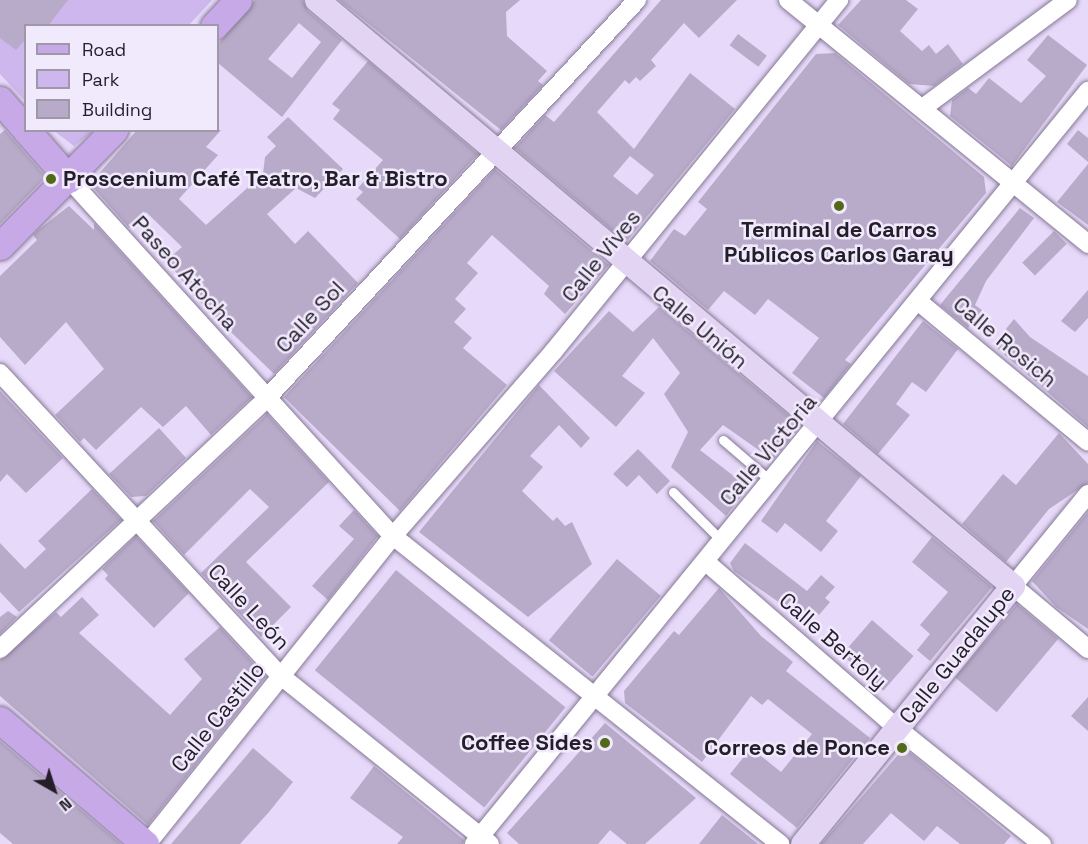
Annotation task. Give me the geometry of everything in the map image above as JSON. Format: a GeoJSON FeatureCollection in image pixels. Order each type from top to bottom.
{"type":"FeatureCollection","features":[{"type":"Feature","properties":{"kind":"main road"},"geometry":{"type":"LineString","coordinates":[[216,24],[238,0]]}},
{"type":"Feature","properties":{"kind":"main road"},"geometry":{"type":"LineString","coordinates":[[0,100],[24,128]]}},
{"type":"Feature","properties":{"kind":"main road"},"geometry":{"type":"LineString","coordinates":[[28,132],[69,179]]}},
{"type":"Feature","properties":{"kind":"main road"},"geometry":{"type":"LineString","coordinates":[[0,246],[69,179],[112,132]]}},
{"type":"Feature","properties":{"kind":"main road"},"geometry":{"type":"LineString","coordinates":[[0,720],[146,844]]}},
{"type":"Feature","properties":{"kind":"street","name":"Calle Unión"},"geometry":{"type":"LineString","coordinates":[[316,0],[626,264],[821,424],[1088,649]]}},
{"type":"Feature","properties":{"kind":"street","name":"Calle Sol"},"geometry":{"type":"LineString","coordinates":[[0,649],[266,399],[637,0]]}},
{"type":"Feature","properties":{"kind":"street"},"geometry":{"type":"LineString","coordinates":[[788,0],[818,26],[924,107],[1088,244]]}},
{"type":"Feature","properties":{"kind":"street","name":"Calle Vives"},"geometry":{"type":"LineString","coordinates":[[393,536],[626,264],[839,0]]}},
{"type":"Feature","properties":{"kind":"street"},"geometry":{"type":"LineString","coordinates":[[924,107],[1068,0]]}},
{"type":"Feature","properties":{"kind":"street","name":"Calle Victoria"},"geometry":{"type":"LineString","coordinates":[[481,841],[593,700],[1016,185],[1088,91]]}},
{"type":"Feature","properties":{"kind":"street","name":"Paseo Atocha"},"geometry":{"type":"LineString","coordinates":[[69,179],[266,399],[393,536],[593,700],[780,844]]}},
{"type":"Feature","properties":{"kind":"street","name":"Calle Rosich"},"geometry":{"type":"LineString","coordinates":[[919,302],[1088,442]]}},
{"type":"Feature","properties":{"kind":"street","name":"Calle León"},"geometry":{"type":"LineString","coordinates":[[0,372],[281,676],[481,841]]}},
{"type":"Feature","properties":{"kind":"street","name":"Calle Guadalupe"},"geometry":{"type":"LineString","coordinates":[[803,844],[1088,494]]}},
{"type":"Feature","properties":{"kind":"street","name":"Calle Castillo"},"geometry":{"type":"LineString","coordinates":[[146,844],[393,536]]}},
{"type":"Feature","properties":{"kind":"street","name":"Calle Bertoly"},"geometry":{"type":"LineString","coordinates":[[706,562],[897,728],[1042,844]]}},
{"type":"Feature","properties":{"kind":"lane"},"geometry":{"type":"LineString","coordinates":[[723,440],[772,482]]}},
{"type":"Feature","properties":{"kind":"lane"},"geometry":{"type":"LineString","coordinates":[[673,492],[723,542]]}},
{"type":"Feature","properties":{"kind":"green space"},"geometry":{"type":"Polygon","coordinates":[[[0,0],[212,0],[190,24],[24,24],[24,100],[0,74],[0,0]]]}},
{"type":"Feature","properties":{"kind":"green space"},"geometry":{"type":"Polygon","coordinates":[[[55,132],[93,132],[74,146],[55,132]]]}},
{"type":"Feature","properties":{"kind":"building"},"geometry":{"type":"Polygon","coordinates":[[[0,0],[68,0],[50,24],[24,24],[24,41],[16,50],[0,38],[0,0]]]}},
{"type":"Feature","properties":{"kind":"building"},"geometry":{"type":"Polygon","coordinates":[[[255,0],[303,0],[308,11],[342,40],[282,117],[219,64],[219,43],[255,0]],[[299,23],[268,59],[292,78],[321,42],[299,23]]]}},
{"type":"Feature","properties":{"kind":"building"},"geometry":{"type":"Polygon","coordinates":[[[339,0],[520,0],[506,12],[507,36],[547,71],[538,81],[543,85],[501,130],[339,0]]]}},
{"type":"Feature","properties":{"kind":"building"},"geometry":{"type":"Polygon","coordinates":[[[661,0],[737,0],[699,38],[684,23],[651,60],[656,66],[640,81],[636,77],[629,84],[625,80],[597,112],[634,149],[690,73],[735,109],[626,242],[515,148],[545,115],[554,122],[661,0]],[[630,156],[613,176],[637,195],[654,175],[630,156]]]}},
{"type":"Feature","properties":{"kind":"building"},"geometry":{"type":"Polygon","coordinates":[[[861,0],[906,0],[918,9],[900,31],[922,51],[929,45],[936,54],[948,44],[963,64],[934,86],[909,84],[838,25],[861,0]]]}},
{"type":"Feature","properties":{"kind":"building"},"geometry":{"type":"Polygon","coordinates":[[[738,34],[767,56],[758,67],[730,45],[738,34]]]}},
{"type":"Feature","properties":{"kind":"building"},"geometry":{"type":"Polygon","coordinates":[[[1048,35],[1087,65],[1012,166],[950,116],[952,100],[968,88],[976,94],[989,78],[1021,103],[1046,76],[1027,60],[1048,35]]]}},
{"type":"Feature","properties":{"kind":"building","name":"Terminal de Carros Públicos Carlos Garay"},"geometry":{"type":"Polygon","coordinates":[[[835,53],[984,177],[986,193],[845,360],[851,364],[824,398],[792,373],[819,338],[768,299],[755,315],[724,291],[708,310],[650,261],[674,229],[685,236],[707,209],[698,202],[816,54],[835,53]]]}},
{"type":"Feature","properties":{"kind":"building"},"geometry":{"type":"Polygon","coordinates":[[[368,61],[478,154],[400,239],[356,199],[363,192],[358,188],[383,160],[333,119],[340,110],[332,104],[368,61]]]}},
{"type":"Feature","properties":{"kind":"building"},"geometry":{"type":"Polygon","coordinates":[[[288,117],[343,169],[315,198],[296,188],[267,214],[295,244],[308,231],[358,283],[274,374],[192,294],[167,260],[182,247],[146,212],[129,228],[90,184],[135,132],[219,132],[221,130],[206,147],[218,155],[179,199],[206,225],[263,174],[265,157],[276,146],[267,137],[288,117]]]}},
{"type":"Feature","properties":{"kind":"building"},"geometry":{"type":"Polygon","coordinates":[[[5,130],[46,177],[0,224],[0,134],[5,130]]]}},
{"type":"Feature","properties":{"kind":"building"},"geometry":{"type":"Polygon","coordinates":[[[1078,130],[1088,138],[1088,162],[1067,144],[1078,130]]]}},
{"type":"Feature","properties":{"kind":"building"},"geometry":{"type":"Polygon","coordinates":[[[1088,164],[1088,225],[1057,202],[1088,164]]]}},
{"type":"Feature","properties":{"kind":"building"},"geometry":{"type":"Polygon","coordinates":[[[495,169],[609,265],[565,314],[544,294],[549,286],[492,235],[467,263],[478,273],[455,299],[466,309],[454,322],[472,338],[463,348],[507,385],[400,511],[284,397],[495,169]]]}},
{"type":"Feature","properties":{"kind":"building"},"geometry":{"type":"Polygon","coordinates":[[[69,206],[94,230],[94,223],[252,397],[211,435],[186,406],[163,427],[141,407],[96,450],[84,438],[80,442],[55,415],[104,369],[66,322],[25,365],[0,337],[0,276],[37,240],[33,235],[69,206]]]}},
{"type":"Feature","properties":{"kind":"building"},"geometry":{"type":"Polygon","coordinates":[[[1020,208],[1034,218],[986,281],[975,305],[982,310],[968,328],[940,305],[1020,208]]]}},
{"type":"Feature","properties":{"kind":"building"},"geometry":{"type":"Polygon","coordinates":[[[1054,231],[1067,244],[1035,276],[1022,263],[1054,231]]]}},
{"type":"Feature","properties":{"kind":"building"},"geometry":{"type":"Polygon","coordinates":[[[1088,290],[1088,318],[1075,332],[1061,321],[1088,290]]]}},
{"type":"Feature","properties":{"kind":"building"},"geometry":{"type":"Polygon","coordinates":[[[659,307],[801,426],[773,460],[723,425],[700,450],[748,487],[726,516],[671,467],[688,432],[664,394],[680,373],[653,338],[622,376],[645,393],[616,427],[554,371],[609,311],[633,332],[659,307]]]}},
{"type":"Feature","properties":{"kind":"building"},"geometry":{"type":"Polygon","coordinates":[[[1014,319],[1030,337],[1088,376],[1088,427],[993,345],[1014,319]]]}},
{"type":"Feature","properties":{"kind":"building"},"geometry":{"type":"Polygon","coordinates":[[[923,321],[958,349],[926,392],[912,382],[896,404],[910,415],[878,454],[843,424],[923,321]]]}},
{"type":"Feature","properties":{"kind":"building"},"geometry":{"type":"Polygon","coordinates":[[[539,385],[590,438],[581,448],[559,425],[530,456],[543,467],[522,491],[553,521],[557,517],[565,526],[572,522],[592,564],[528,617],[419,532],[539,385]]]}},
{"type":"Feature","properties":{"kind":"building"},"geometry":{"type":"Polygon","coordinates":[[[0,391],[63,458],[26,493],[7,474],[0,482],[0,391]]]}},
{"type":"Feature","properties":{"kind":"building"},"geometry":{"type":"Polygon","coordinates":[[[267,414],[329,482],[246,562],[291,607],[261,637],[201,573],[269,507],[250,489],[184,555],[153,521],[267,414]]]}},
{"type":"Feature","properties":{"kind":"building"},"geometry":{"type":"Polygon","coordinates":[[[159,428],[186,458],[146,496],[131,497],[109,474],[159,428]]]}},
{"type":"Feature","properties":{"kind":"building"},"geometry":{"type":"Polygon","coordinates":[[[1059,433],[1088,464],[1088,483],[1049,509],[1006,562],[962,524],[1003,474],[1016,485],[1059,433]]]}},
{"type":"Feature","properties":{"kind":"building"},"geometry":{"type":"Polygon","coordinates":[[[817,441],[861,476],[826,521],[838,531],[821,552],[785,523],[777,533],[761,521],[817,441]]]}},
{"type":"Feature","properties":{"kind":"building"},"geometry":{"type":"Polygon","coordinates":[[[638,449],[670,481],[657,494],[639,475],[627,487],[613,474],[638,449]]]}},
{"type":"Feature","properties":{"kind":"building"},"geometry":{"type":"Polygon","coordinates":[[[92,489],[121,520],[19,612],[0,592],[0,543],[25,569],[46,549],[38,541],[92,489]]]}},
{"type":"Feature","properties":{"kind":"building"},"geometry":{"type":"Polygon","coordinates":[[[354,510],[378,536],[328,600],[312,586],[354,539],[339,526],[354,510]]]}},
{"type":"Feature","properties":{"kind":"building"},"geometry":{"type":"Polygon","coordinates":[[[1088,512],[1088,629],[1056,607],[1032,581],[1088,512]]]}},
{"type":"Feature","properties":{"kind":"building"},"geometry":{"type":"Polygon","coordinates":[[[136,536],[189,593],[154,628],[105,579],[108,575],[102,569],[136,536]]]}},
{"type":"Feature","properties":{"kind":"building"},"geometry":{"type":"Polygon","coordinates":[[[932,537],[992,587],[930,661],[917,650],[930,634],[920,625],[948,592],[912,562],[932,537]]]}},
{"type":"Feature","properties":{"kind":"building"},"geometry":{"type":"Polygon","coordinates":[[[745,543],[807,591],[821,575],[835,587],[825,598],[830,602],[819,615],[812,612],[798,622],[790,610],[734,571],[730,563],[745,543]]]}},
{"type":"Feature","properties":{"kind":"building"},"geometry":{"type":"Polygon","coordinates":[[[617,559],[661,596],[593,677],[549,640],[617,559]]]}},
{"type":"Feature","properties":{"kind":"building"},"geometry":{"type":"Polygon","coordinates":[[[396,570],[565,707],[484,807],[315,670],[396,570]]]}},
{"type":"Feature","properties":{"kind":"building"},"geometry":{"type":"Polygon","coordinates":[[[719,588],[761,636],[793,662],[786,671],[870,738],[797,828],[730,774],[751,748],[781,772],[812,734],[768,699],[762,705],[751,696],[702,762],[625,703],[624,691],[674,631],[679,635],[719,588]]]}},
{"type":"Feature","properties":{"kind":"building"},"geometry":{"type":"Polygon","coordinates":[[[82,597],[99,615],[79,633],[170,715],[202,679],[184,659],[220,627],[266,677],[148,825],[0,696],[0,660],[56,612],[61,617],[82,597]]]}},
{"type":"Feature","properties":{"kind":"building"},"geometry":{"type":"Polygon","coordinates":[[[1017,604],[1058,639],[997,712],[955,678],[1017,604]]]}},
{"type":"Feature","properties":{"kind":"building"},"geometry":{"type":"Polygon","coordinates":[[[8,611],[17,617],[0,634],[0,617],[8,611]]]}},
{"type":"Feature","properties":{"kind":"building"},"geometry":{"type":"Polygon","coordinates":[[[872,620],[914,656],[883,691],[842,655],[872,620]]]}},
{"type":"Feature","properties":{"kind":"building"},"geometry":{"type":"Polygon","coordinates":[[[1088,697],[1088,731],[1071,716],[1088,697]]]}},
{"type":"Feature","properties":{"kind":"building"},"geometry":{"type":"Polygon","coordinates":[[[605,723],[696,798],[645,844],[627,844],[610,830],[598,844],[519,844],[507,833],[605,723]]]}},
{"type":"Feature","properties":{"kind":"building"},"geometry":{"type":"Polygon","coordinates":[[[0,741],[121,844],[13,844],[0,833],[0,741]]]}},
{"type":"Feature","properties":{"kind":"building"},"geometry":{"type":"Polygon","coordinates":[[[253,748],[293,782],[269,812],[240,844],[171,844],[253,748]]]}},
{"type":"Feature","properties":{"kind":"building"},"geometry":{"type":"Polygon","coordinates":[[[904,748],[1011,836],[1004,844],[960,844],[937,826],[924,841],[891,813],[863,844],[821,844],[904,748]]]}},
{"type":"Feature","properties":{"kind":"building"},"geometry":{"type":"Polygon","coordinates":[[[374,766],[464,840],[463,844],[397,844],[403,837],[350,798],[374,766]]]}},
{"type":"Feature","properties":{"kind":"building"},"geometry":{"type":"Polygon","coordinates":[[[722,815],[758,844],[699,844],[722,815]]]}},
{"type":"Feature","properties":{"kind":"place","name":"Proscenium Café Teatro, Bar & Bistro"},"geometry":{"type":"Point","coordinates":[51,179]}},
{"type":"Feature","properties":{"kind":"place","name":"Terminal de Carros Públicos Carlos Garay"},"geometry":{"type":"Point","coordinates":[839,206]}},
{"type":"Feature","properties":{"kind":"place","name":"Coffee Sides"},"geometry":{"type":"Point","coordinates":[605,743]}},
{"type":"Feature","properties":{"kind":"place","name":"Correos de Ponce"},"geometry":{"type":"Point","coordinates":[902,748]}}]}
